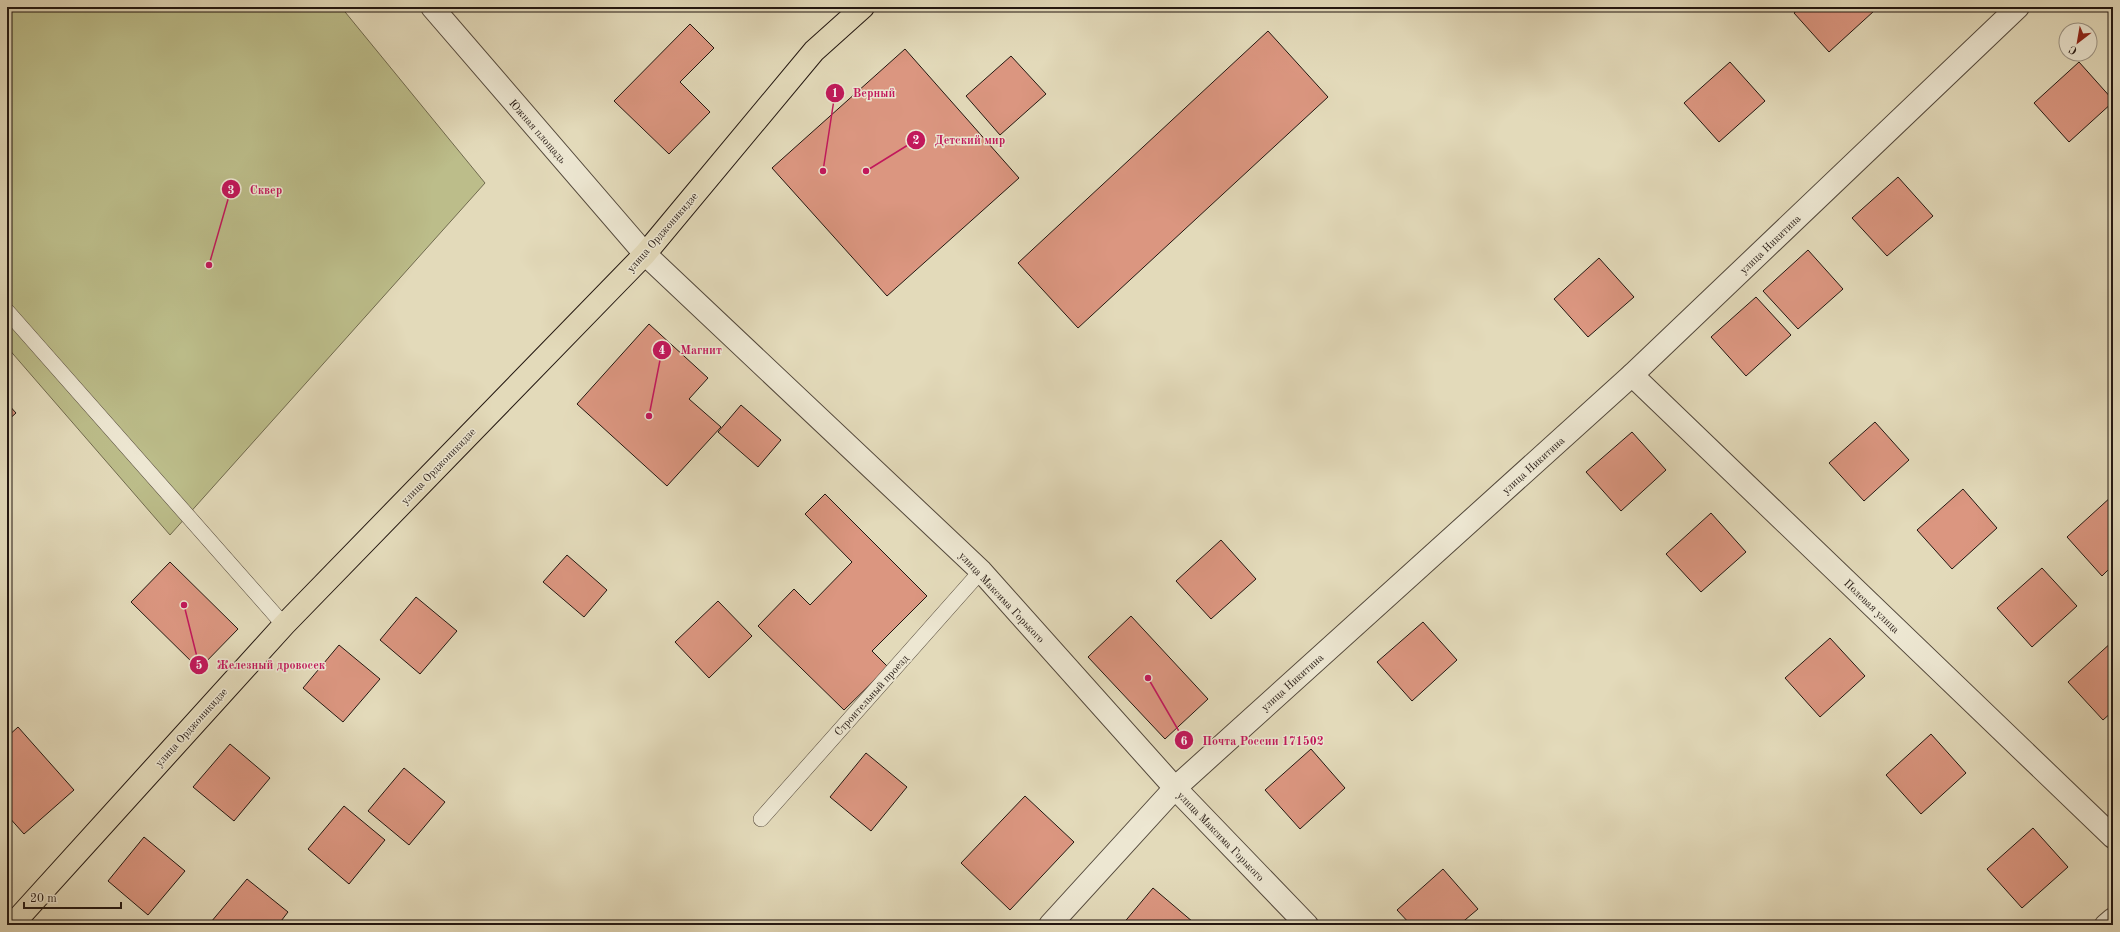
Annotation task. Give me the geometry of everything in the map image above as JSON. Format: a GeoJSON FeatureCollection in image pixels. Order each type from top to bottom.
{"type":"FeatureCollection","features":[{"type":"Feature","properties":{"kind":"main road","name":"улица Орджоникидзе"},"geometry":{"type":"LineString","coordinates":[[12,925],[284,624],[645,254],[814,51],[863,7]]}},
{"type":"Feature","properties":{"kind":"street","name":"Южная площадь"},"geometry":{"type":"LineString","coordinates":[[432,7],[645,254]]}},
{"type":"Feature","properties":{"kind":"street","name":"улица Никитина"},"geometry":{"type":"LineString","coordinates":[[1050,925],[1175,788],[1632,375],[2018,7]]}},
{"type":"Feature","properties":{"kind":"street","name":"улица Максима Горького"},"geometry":{"type":"LineString","coordinates":[[645,254],[981,572],[1175,788],[1307,925]]}},
{"type":"Feature","properties":{"kind":"street","name":"Полевая улица"},"geometry":{"type":"LineString","coordinates":[[1632,375],[2113,837]]}},
{"type":"Feature","properties":{"kind":"street"},"geometry":{"type":"LineString","coordinates":[[2106,925],[2113,919]]}},
{"type":"Feature","properties":{"kind":"lane"},"geometry":{"type":"LineString","coordinates":[[7,311],[284,624]]}},
{"type":"Feature","properties":{"kind":"lane","name":"Строительный проезд"},"geometry":{"type":"LineString","coordinates":[[761,819],[981,572]]}},
{"type":"Feature","properties":{"kind":"green space"},"geometry":{"type":"Polygon","coordinates":[[[7,7],[341,7],[485,183],[170,535],[7,347],[7,7]]]}},
{"type":"Feature","properties":{"kind":"building"},"geometry":{"type":"Polygon","coordinates":[[[1801,7],[1870,7],[1874,11],[1829,52],[1794,13],[1801,7]]]}},
{"type":"Feature","properties":{"kind":"building"},"geometry":{"type":"Polygon","coordinates":[[[690,24],[714,48],[680,82],[710,112],[669,154],[614,101],[690,24]]]}},
{"type":"Feature","properties":{"kind":"building"},"geometry":{"type":"Polygon","coordinates":[[[1268,31],[1328,97],[1078,328],[1018,263],[1268,31]]]}},
{"type":"Feature","properties":{"kind":"building"},"geometry":{"type":"Polygon","coordinates":[[[905,49],[1019,178],[887,296],[772,168],[905,49]]]}},
{"type":"Feature","properties":{"kind":"building"},"geometry":{"type":"Polygon","coordinates":[[[1011,56],[1046,94],[1000,135],[966,96],[1011,56]]]}},
{"type":"Feature","properties":{"kind":"building"},"geometry":{"type":"Polygon","coordinates":[[[1730,62],[1765,101],[1719,142],[1684,103],[1730,62]]]}},
{"type":"Feature","properties":{"kind":"building"},"geometry":{"type":"Polygon","coordinates":[[[2079,62],[2113,100],[2113,102],[2069,142],[2034,103],[2079,62]]]}},
{"type":"Feature","properties":{"kind":"building"},"geometry":{"type":"Polygon","coordinates":[[[1898,177],[1933,216],[1887,256],[1852,218],[1898,177]]]}},
{"type":"Feature","properties":{"kind":"building"},"geometry":{"type":"Polygon","coordinates":[[[1808,250],[1843,289],[1798,329],[1763,291],[1808,250]]]}},
{"type":"Feature","properties":{"kind":"building"},"geometry":{"type":"Polygon","coordinates":[[[1599,258],[1634,297],[1588,337],[1554,299],[1599,258]]]}},
{"type":"Feature","properties":{"kind":"building"},"geometry":{"type":"Polygon","coordinates":[[[1756,297],[1791,335],[1746,376],[1711,337],[1756,297]]]}},
{"type":"Feature","properties":{"kind":"building"},"geometry":{"type":"Polygon","coordinates":[[[649,324],[708,378],[689,399],[721,427],[667,486],[577,404],[649,324]]]}},
{"type":"Feature","properties":{"kind":"building"},"geometry":{"type":"Polygon","coordinates":[[[7,403],[16,413],[7,421],[7,403]]]}},
{"type":"Feature","properties":{"kind":"building"},"geometry":{"type":"Polygon","coordinates":[[[741,405],[781,440],[758,467],[718,432],[741,405]]]}},
{"type":"Feature","properties":{"kind":"building"},"geometry":{"type":"Polygon","coordinates":[[[1875,422],[1909,460],[1864,501],[1829,463],[1875,422]]]}},
{"type":"Feature","properties":{"kind":"building"},"geometry":{"type":"Polygon","coordinates":[[[1632,432],[1666,470],[1621,511],[1586,472],[1632,432]]]}},
{"type":"Feature","properties":{"kind":"building"},"geometry":{"type":"Polygon","coordinates":[[[1963,489],[1997,528],[1952,569],[1917,530],[1963,489]]]}},
{"type":"Feature","properties":{"kind":"building"},"geometry":{"type":"Polygon","coordinates":[[[825,494],[927,596],[872,651],[888,667],[844,710],[758,626],[794,589],[810,605],[852,562],[805,514],[825,494]]]}},
{"type":"Feature","properties":{"kind":"building"},"geometry":{"type":"Polygon","coordinates":[[[2112,496],[2113,565],[2102,576],[2067,537],[2112,496]]]}},
{"type":"Feature","properties":{"kind":"building"},"geometry":{"type":"Polygon","coordinates":[[[1711,513],[1746,552],[1701,592],[1666,554],[1711,513]]]}},
{"type":"Feature","properties":{"kind":"building"},"geometry":{"type":"Polygon","coordinates":[[[1221,540],[1256,579],[1211,619],[1176,581],[1221,540]]]}},
{"type":"Feature","properties":{"kind":"building"},"geometry":{"type":"Polygon","coordinates":[[[567,555],[607,590],[584,617],[543,582],[567,555]]]}},
{"type":"Feature","properties":{"kind":"building"},"geometry":{"type":"Polygon","coordinates":[[[170,562],[238,629],[199,669],[131,602],[170,562]]]}},
{"type":"Feature","properties":{"kind":"building"},"geometry":{"type":"Polygon","coordinates":[[[2042,568],[2077,606],[2032,647],[1997,608],[2042,568]]]}},
{"type":"Feature","properties":{"kind":"building"},"geometry":{"type":"Polygon","coordinates":[[[416,597],[457,631],[420,674],[380,640],[416,597]]]}},
{"type":"Feature","properties":{"kind":"building"},"geometry":{"type":"Polygon","coordinates":[[[718,601],[752,636],[709,678],[675,642],[718,601]]]}},
{"type":"Feature","properties":{"kind":"building"},"geometry":{"type":"Polygon","coordinates":[[[1131,616],[1208,699],[1165,739],[1088,657],[1131,616]]]}},
{"type":"Feature","properties":{"kind":"building"},"geometry":{"type":"Polygon","coordinates":[[[1423,622],[1457,660],[1412,701],[1377,662],[1423,622]]]}},
{"type":"Feature","properties":{"kind":"building"},"geometry":{"type":"Polygon","coordinates":[[[1830,638],[1865,676],[1820,717],[1785,678],[1830,638]]]}},
{"type":"Feature","properties":{"kind":"building"},"geometry":{"type":"Polygon","coordinates":[[[2113,641],[2113,711],[2103,720],[2068,682],[2113,641]]]}},
{"type":"Feature","properties":{"kind":"building"},"geometry":{"type":"Polygon","coordinates":[[[339,645],[380,679],[343,722],[303,688],[339,645]]]}},
{"type":"Feature","properties":{"kind":"building"},"geometry":{"type":"Polygon","coordinates":[[[18,727],[74,790],[24,834],[7,815],[7,737],[18,727]]]}},
{"type":"Feature","properties":{"kind":"building"},"geometry":{"type":"Polygon","coordinates":[[[1931,734],[1966,773],[1921,814],[1886,775],[1931,734]]]}},
{"type":"Feature","properties":{"kind":"building"},"geometry":{"type":"Polygon","coordinates":[[[230,744],[270,778],[234,821],[193,787],[230,744]]]}},
{"type":"Feature","properties":{"kind":"building"},"geometry":{"type":"Polygon","coordinates":[[[1311,749],[1345,788],[1300,829],[1265,790],[1311,749]]]}},
{"type":"Feature","properties":{"kind":"building"},"geometry":{"type":"Polygon","coordinates":[[[866,753],[907,787],[871,831],[830,797],[866,753]]]}},
{"type":"Feature","properties":{"kind":"building"},"geometry":{"type":"Polygon","coordinates":[[[404,768],[445,802],[409,845],[368,811],[404,768]]]}},
{"type":"Feature","properties":{"kind":"building"},"geometry":{"type":"Polygon","coordinates":[[[1025,796],[1074,842],[1010,910],[961,863],[1025,796]]]}},
{"type":"Feature","properties":{"kind":"building"},"geometry":{"type":"Polygon","coordinates":[[[344,806],[385,840],[349,884],[308,849],[344,806]]]}},
{"type":"Feature","properties":{"kind":"building"},"geometry":{"type":"Polygon","coordinates":[[[2033,828],[2068,867],[2022,908],[1987,869],[2033,828]]]}},
{"type":"Feature","properties":{"kind":"building"},"geometry":{"type":"Polygon","coordinates":[[[144,837],[185,871],[148,915],[108,881],[144,837]]]}},
{"type":"Feature","properties":{"kind":"building"},"geometry":{"type":"Polygon","coordinates":[[[1443,869],[1478,909],[1459,925],[1411,925],[1397,910],[1443,869]]]}},
{"type":"Feature","properties":{"kind":"building"},"geometry":{"type":"Polygon","coordinates":[[[247,879],[288,912],[278,925],[215,925],[211,922],[247,879]]]}},
{"type":"Feature","properties":{"kind":"building"},"geometry":{"type":"Polygon","coordinates":[[[1153,888],[1193,922],[1191,925],[1122,925],[1153,888]]]}},
{"type":"Feature","properties":{"kind":"building"},"geometry":{"type":"Polygon","coordinates":[[[1502,920],[1506,925],[1496,925],[1502,920]]]}},
{"type":"Feature","properties":{"kind":"place","name":"Верный"},"geometry":{"type":"Point","coordinates":[823,171]}},
{"type":"Feature","properties":{"kind":"place","name":"Детский мир"},"geometry":{"type":"Point","coordinates":[866,171]}},
{"type":"Feature","properties":{"kind":"place","name":"Сквер"},"geometry":{"type":"Point","coordinates":[209,265]}},
{"type":"Feature","properties":{"kind":"place","name":"Магнит"},"geometry":{"type":"Point","coordinates":[649,416]}},
{"type":"Feature","properties":{"kind":"place","name":"Железный дровосек"},"geometry":{"type":"Point","coordinates":[184,605]}},
{"type":"Feature","properties":{"kind":"place","name":"Почта России 171502"},"geometry":{"type":"Point","coordinates":[1148,678]}}]}
